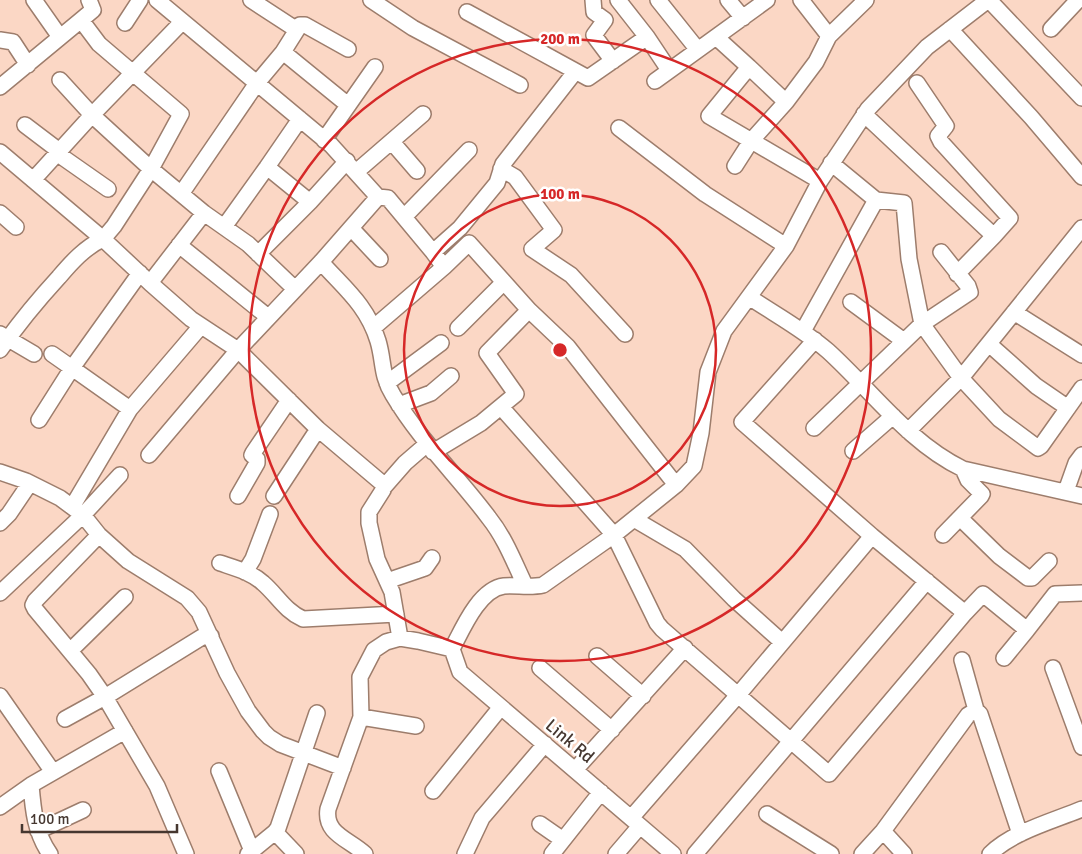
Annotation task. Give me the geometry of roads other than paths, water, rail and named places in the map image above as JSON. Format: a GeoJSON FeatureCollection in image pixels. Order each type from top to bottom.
{"type":"FeatureCollection","features":[{"type":"Feature","properties":{"kind":"street"},"geometry":{"type":"LineString","coordinates":[[34,0],[60,37]]}},
{"type":"Feature","properties":{"kind":"street"},"geometry":{"type":"LineString","coordinates":[[0,87],[93,10],[89,0]]}},
{"type":"Feature","properties":{"kind":"street"},"geometry":{"type":"LineString","coordinates":[[125,23],[140,0]]}},
{"type":"Feature","properties":{"kind":"street"},"geometry":{"type":"LineString","coordinates":[[157,0],[324,140],[352,167],[378,197],[388,198],[444,267]]}},
{"type":"Feature","properties":{"kind":"street"},"geometry":{"type":"LineString","coordinates":[[251,0],[297,30]]}},
{"type":"Feature","properties":{"kind":"street"},"geometry":{"type":"LineString","coordinates":[[371,0],[413,28],[520,85]]}},
{"type":"Feature","properties":{"kind":"street"},"geometry":{"type":"LineString","coordinates":[[593,0],[594,12],[605,20],[594,35],[613,61]]}},
{"type":"Feature","properties":{"kind":"street"},"geometry":{"type":"LineString","coordinates":[[618,0],[648,37],[670,70]]}},
{"type":"Feature","properties":{"kind":"street"},"geometry":{"type":"LineString","coordinates":[[658,0],[698,50]]}},
{"type":"Feature","properties":{"kind":"street"},"geometry":{"type":"LineString","coordinates":[[728,0],[743,18]]}},
{"type":"Feature","properties":{"kind":"street"},"geometry":{"type":"LineString","coordinates":[[655,81],[767,0]]}},
{"type":"Feature","properties":{"kind":"street"},"geometry":{"type":"LineString","coordinates":[[801,0],[829,36]]}},
{"type":"Feature","properties":{"kind":"street"},"geometry":{"type":"LineString","coordinates":[[735,166],[751,141],[786,102],[816,62],[829,36],[866,0]]}},
{"type":"Feature","properties":{"kind":"street"},"geometry":{"type":"LineString","coordinates":[[1051,29],[1078,0]]}},
{"type":"Feature","properties":{"kind":"street"},"geometry":{"type":"LineString","coordinates":[[365,854],[336,833],[330,827],[327,819],[328,809],[361,717],[360,678],[374,650],[386,642],[400,638],[452,649],[468,618],[490,591],[503,586],[525,585],[534,587],[543,585],[614,535],[676,485],[694,466],[701,433],[708,372],[724,331],[786,246],[820,181],[864,114],[927,47],[983,1],[1082,98]]}},
{"type":"Feature","properties":{"kind":"street"},"geometry":{"type":"LineString","coordinates":[[467,12],[588,78],[648,37]]}},
{"type":"Feature","properties":{"kind":"street"},"geometry":{"type":"LineString","coordinates":[[34,354],[3,341],[27,311],[68,267],[95,243],[103,239],[114,226],[151,169],[181,114],[99,44],[81,20]]}},
{"type":"Feature","properties":{"kind":"street"},"geometry":{"type":"LineString","coordinates":[[33,180],[92,115],[182,22]]}},
{"type":"Feature","properties":{"kind":"street"},"geometry":{"type":"LineString","coordinates":[[180,194],[257,83],[283,52],[300,25],[305,24],[348,49]]}},
{"type":"Feature","properties":{"kind":"street"},"geometry":{"type":"LineString","coordinates":[[950,29],[1082,176]]}},
{"type":"Feature","properties":{"kind":"street"},"geometry":{"type":"LineString","coordinates":[[716,37],[786,102]]}},
{"type":"Feature","properties":{"kind":"street"},"geometry":{"type":"LineString","coordinates":[[0,40],[13,42],[28,65]]}},
{"type":"Feature","properties":{"kind":"street"},"geometry":{"type":"LineString","coordinates":[[283,52],[348,105]]}},
{"type":"Feature","properties":{"kind":"street"},"geometry":{"type":"LineString","coordinates":[[324,140],[375,67]]}},
{"type":"Feature","properties":{"kind":"street"},"geometry":{"type":"LineString","coordinates":[[749,68],[709,116],[820,181]]}},
{"type":"Feature","properties":{"kind":"street"},"geometry":{"type":"LineString","coordinates":[[433,252],[460,228],[497,183],[503,164],[575,72]]}},
{"type":"Feature","properties":{"kind":"street"},"geometry":{"type":"LineString","coordinates":[[60,80],[92,115],[151,169],[204,213],[248,244],[295,289]]}},
{"type":"Feature","properties":{"kind":"street"},"geometry":{"type":"LineString","coordinates":[[917,82],[946,126],[938,136],[940,142],[1010,218],[957,274]]}},
{"type":"Feature","properties":{"kind":"street"},"geometry":{"type":"LineString","coordinates":[[258,254],[310,202],[352,167],[392,142],[423,114]]}},
{"type":"Feature","properties":{"kind":"street"},"geometry":{"type":"LineString","coordinates":[[864,114],[994,236]]}},
{"type":"Feature","properties":{"kind":"street"},"geometry":{"type":"LineString","coordinates":[[224,227],[300,119]]}},
{"type":"Feature","properties":{"kind":"street"},"geometry":{"type":"LineString","coordinates":[[25,125],[54,147],[58,154],[108,189]]}},
{"type":"Feature","properties":{"kind":"street"},"geometry":{"type":"LineString","coordinates":[[619,128],[705,194],[786,246]]}},
{"type":"Feature","properties":{"kind":"street"},"geometry":{"type":"LineString","coordinates":[[392,142],[417,171]]}},
{"type":"Feature","properties":{"kind":"street"},"geometry":{"type":"LineString","coordinates":[[404,217],[469,150]]}},
{"type":"Feature","properties":{"kind":"street"},"geometry":{"type":"LineString","coordinates":[[0,152],[103,239],[201,326],[238,350],[318,429],[384,487]]}},
{"type":"Feature","properties":{"kind":"street"},"geometry":{"type":"LineString","coordinates":[[831,163],[876,200],[904,203],[909,259],[922,324],[961,378],[999,419],[1036,447],[1041,446],[1082,388]]}},
{"type":"Feature","properties":{"kind":"street"},"geometry":{"type":"LineString","coordinates":[[267,167],[310,202]]}},
{"type":"Feature","properties":{"kind":"street"},"geometry":{"type":"LineString","coordinates":[[502,170],[515,177],[554,230],[532,249],[571,275],[625,334]]}},
{"type":"Feature","properties":{"kind":"street"},"geometry":{"type":"LineString","coordinates":[[149,455],[238,350],[321,262],[378,197]]}},
{"type":"Feature","properties":{"kind":"street"},"geometry":{"type":"LineString","coordinates":[[876,200],[809,335],[742,422],[872,536],[965,613]]}},
{"type":"Feature","properties":{"kind":"street"},"geometry":{"type":"LineString","coordinates":[[39,420],[72,368],[145,278],[179,245],[204,213]]}},
{"type":"Feature","properties":{"kind":"street"},"geometry":{"type":"LineString","coordinates":[[0,214],[16,227]]}},
{"type":"Feature","properties":{"kind":"street"},"geometry":{"type":"LineString","coordinates":[[351,228],[380,259]]}},
{"type":"Feature","properties":{"kind":"street"},"geometry":{"type":"LineString","coordinates":[[908,431],[961,378],[1082,228]]}},
{"type":"Feature","properties":{"kind":"street"},"geometry":{"type":"LineString","coordinates":[[373,328],[469,243],[503,283],[568,347],[676,485]]}},
{"type":"Feature","properties":{"kind":"street"},"geometry":{"type":"LineString","coordinates":[[179,245],[268,317]]}},
{"type":"Feature","properties":{"kind":"street"},"geometry":{"type":"LineString","coordinates":[[814,428],[922,324],[970,292],[968,286],[941,252]]}},
{"type":"Feature","properties":{"kind":"street"},"geometry":{"type":"LineString","coordinates":[[321,262],[360,303],[378,341],[383,376],[399,405],[430,448],[489,518],[500,534],[525,585]]}},
{"type":"Feature","properties":{"kind":"street"},"geometry":{"type":"LineString","coordinates":[[458,328],[503,283]]}},
{"type":"Feature","properties":{"kind":"street"},"geometry":{"type":"LineString","coordinates":[[749,297],[809,335],[860,382],[908,431],[949,462],[963,469],[1082,496]]}},
{"type":"Feature","properties":{"kind":"street"},"geometry":{"type":"LineString","coordinates":[[852,302],[904,341]]}},
{"type":"Feature","properties":{"kind":"street"},"geometry":{"type":"LineString","coordinates":[[400,638],[392,592],[377,559],[369,522],[369,512],[384,487],[405,463],[430,448],[481,423],[516,394],[487,353],[529,310]]}},
{"type":"Feature","properties":{"kind":"street"},"geometry":{"type":"LineString","coordinates":[[1014,312],[1082,355]]}},
{"type":"Feature","properties":{"kind":"street"},"geometry":{"type":"LineString","coordinates":[[77,511],[130,409],[201,326]]}},
{"type":"Feature","properties":{"kind":"street"},"geometry":{"type":"LineString","coordinates":[[387,383],[441,344]]}},
{"type":"Feature","properties":{"kind":"street"},"geometry":{"type":"LineString","coordinates":[[988,344],[1036,386],[1068,408]]}},
{"type":"Feature","properties":{"kind":"street"},"geometry":{"type":"LineString","coordinates":[[52,354],[130,409]]}},
{"type":"Feature","properties":{"kind":"street"},"geometry":{"type":"LineString","coordinates":[[399,405],[431,393],[451,376]]}},
{"type":"Feature","properties":{"kind":"street"},"geometry":{"type":"LineString","coordinates":[[238,496],[257,463],[257,459],[252,455],[253,453],[289,400]]}},
{"type":"Feature","properties":{"kind":"street"},"geometry":{"type":"LineString","coordinates":[[501,406],[614,535],[657,623],[829,774],[983,594],[1027,630]]}},
{"type":"Feature","properties":{"kind":"street"},"geometry":{"type":"LineString","coordinates":[[853,452],[893,416]]}},
{"type":"Feature","properties":{"kind":"street"},"geometry":{"type":"LineString","coordinates":[[274,496],[318,429]]}},
{"type":"Feature","properties":{"kind":"street"},"geometry":{"type":"LineString","coordinates":[[1066,491],[1076,463],[1082,455]]}},
{"type":"Feature","properties":{"kind":"street"},"geometry":{"type":"LineString","coordinates":[[943,535],[982,494],[968,480],[963,469]]}},
{"type":"Feature","properties":{"kind":"street"},"geometry":{"type":"LineString","coordinates":[[0,472],[30,482],[60,498],[77,511],[99,535],[128,561],[187,598],[199,612],[227,673],[253,720],[269,738],[343,768]]}},
{"type":"Feature","properties":{"kind":"street"},"geometry":{"type":"LineString","coordinates":[[0,593],[77,511],[120,475]]}},
{"type":"Feature","properties":{"kind":"street"},"geometry":{"type":"LineString","coordinates":[[0,524],[9,514],[30,482]]}},
{"type":"Feature","properties":{"kind":"street"},"geometry":{"type":"LineString","coordinates":[[245,572],[253,558],[270,514]]}},
{"type":"Feature","properties":{"kind":"street"},"geometry":{"type":"LineString","coordinates":[[960,518],[1000,556],[1028,578],[1032,578],[1049,561]]}},
{"type":"Feature","properties":{"kind":"street"},"geometry":{"type":"LineString","coordinates":[[634,519],[684,550],[734,599],[782,642]]}},
{"type":"Feature","properties":{"kind":"street"},"geometry":{"type":"LineString","coordinates":[[99,535],[33,605],[89,674],[105,697],[157,786],[186,854]]}},
{"type":"Feature","properties":{"kind":"street"},"geometry":{"type":"LineString","coordinates":[[616,854],[636,822],[738,695],[872,536]]}},
{"type":"Feature","properties":{"kind":"street"},"geometry":{"type":"LineString","coordinates":[[388,582],[424,568],[432,558]]}},
{"type":"Feature","properties":{"kind":"street"},"geometry":{"type":"LineString","coordinates":[[220,563],[245,572],[263,583],[286,608],[294,615],[303,619],[396,614]]}},
{"type":"Feature","properties":{"kind":"street"},"geometry":{"type":"LineString","coordinates":[[695,854],[928,581]]}},
{"type":"Feature","properties":{"kind":"street"},"geometry":{"type":"LineString","coordinates":[[1004,658],[1055,594],[1082,593]]}},
{"type":"Feature","properties":{"kind":"street"},"geometry":{"type":"LineString","coordinates":[[70,651],[125,597]]}},
{"type":"Feature","properties":{"kind":"street"},"geometry":{"type":"LineString","coordinates":[[65,719],[105,697],[202,637],[211,636]]}},
{"type":"Feature","properties":{"kind":"street"},"geometry":{"type":"LineString","coordinates":[[575,770],[685,648]]}},
{"type":"Feature","properties":{"kind":"street","name":"Link Rd"},"geometry":{"type":"LineString","coordinates":[[452,649],[460,672],[673,854]]}},
{"type":"Feature","properties":{"kind":"street"},"geometry":{"type":"LineString","coordinates":[[597,656],[643,696]]}},
{"type":"Feature","properties":{"kind":"street"},"geometry":{"type":"LineString","coordinates":[[962,660],[976,710],[980,714],[1020,834]]}},
{"type":"Feature","properties":{"kind":"street"},"geometry":{"type":"LineString","coordinates":[[540,668],[612,730]]}},
{"type":"Feature","properties":{"kind":"street"},"geometry":{"type":"LineString","coordinates":[[1054,668],[1082,747]]}},
{"type":"Feature","properties":{"kind":"street"},"geometry":{"type":"LineString","coordinates":[[0,696],[52,772]]}},
{"type":"Feature","properties":{"kind":"street"},"geometry":{"type":"LineString","coordinates":[[433,791],[501,707]]}},
{"type":"Feature","properties":{"kind":"street"},"geometry":{"type":"LineString","coordinates":[[862,854],[883,831],[968,715],[976,710]]}},
{"type":"Feature","properties":{"kind":"street"},"geometry":{"type":"LineString","coordinates":[[219,772],[250,852],[275,832],[317,713]]}},
{"type":"Feature","properties":{"kind":"street"},"geometry":{"type":"LineString","coordinates":[[361,717],[416,726]]}},
{"type":"Feature","properties":{"kind":"street"},"geometry":{"type":"LineString","coordinates":[[0,806],[31,784],[125,731]]}},
{"type":"Feature","properties":{"kind":"street"},"geometry":{"type":"LineString","coordinates":[[465,854],[482,818],[545,744]]}},
{"type":"Feature","properties":{"kind":"street"},"geometry":{"type":"LineString","coordinates":[[31,784],[34,816],[38,832],[50,854]]}},
{"type":"Feature","properties":{"kind":"street"},"geometry":{"type":"LineString","coordinates":[[552,854],[600,792]]}},
{"type":"Feature","properties":{"kind":"street"},"geometry":{"type":"LineString","coordinates":[[990,854],[999,845],[1020,834],[1082,809]]}},
{"type":"Feature","properties":{"kind":"street"},"geometry":{"type":"LineString","coordinates":[[38,832],[83,810]]}},
{"type":"Feature","properties":{"kind":"street"},"geometry":{"type":"LineString","coordinates":[[767,814],[831,854]]}},
{"type":"Feature","properties":{"kind":"street"},"geometry":{"type":"LineString","coordinates":[[540,824],[563,840]]}},
{"type":"Feature","properties":{"kind":"street"},"geometry":{"type":"LineString","coordinates":[[883,831],[904,854]]}},
{"type":"Feature","properties":{"kind":"street"},"geometry":{"type":"LineString","coordinates":[[275,832],[296,854]]}}]}
